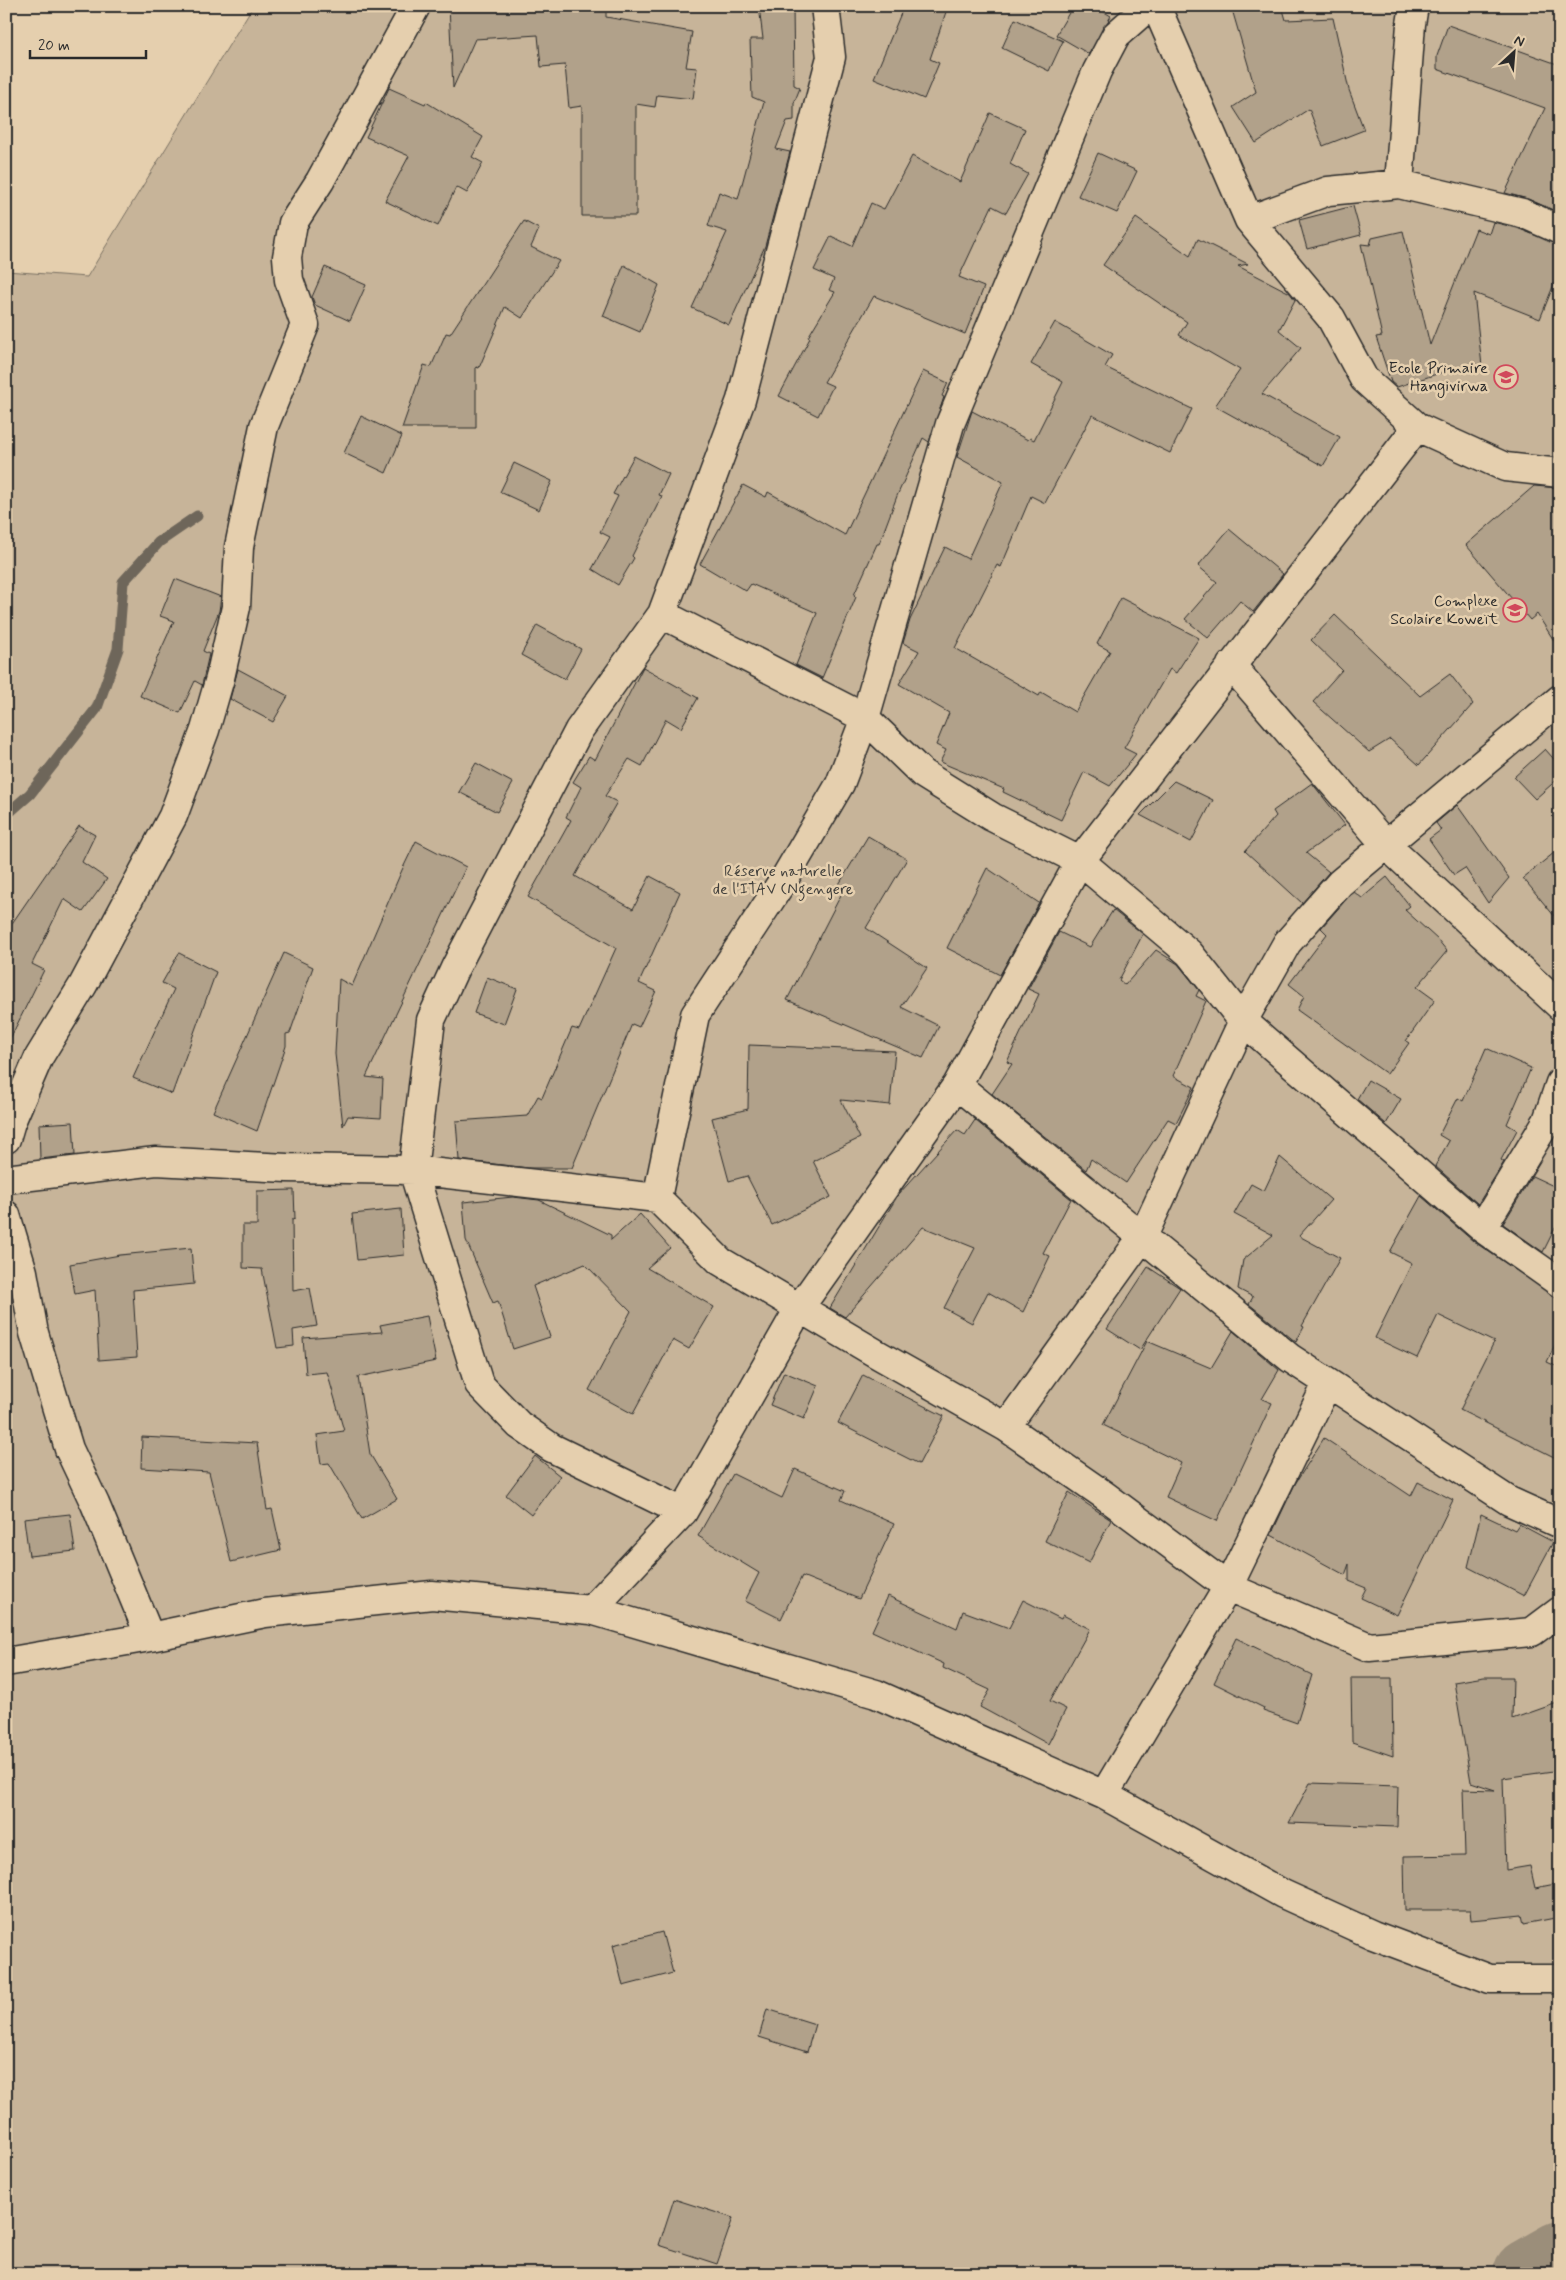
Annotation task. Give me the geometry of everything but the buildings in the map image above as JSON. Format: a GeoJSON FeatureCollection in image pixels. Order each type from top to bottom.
{"type":"FeatureCollection","features":[{"type":"Feature","properties":{"kind":"street"},"geometry":{"type":"LineString","coordinates":[[6,1139],[10,1122],[40,1057],[83,985],[173,816],[205,730],[220,678],[236,607],[239,547],[264,426],[305,325],[289,280],[287,257],[293,223],[320,181],[416,6]]}},
{"type":"Feature","properties":{"kind":"street"},"geometry":{"type":"LineString","coordinates":[[683,1512],[552,1448],[519,1425],[480,1384],[413,1170],[431,1020],[455,968],[579,730],[662,614],[741,400],[831,57],[825,6]]}},
{"type":"Feature","properties":{"kind":"street"},"geometry":{"type":"LineString","coordinates":[[657,1198],[695,1015],[786,876],[840,784],[865,718],[950,424],[1097,71],[1116,35],[1149,6]]}},
{"type":"Feature","properties":{"kind":"street"},"geometry":{"type":"LineString","coordinates":[[1156,6],[1249,220],[1331,318],[1364,379],[1417,427],[1505,467],[1560,473]]}},
{"type":"Feature","properties":{"kind":"street"},"geometry":{"type":"LineString","coordinates":[[1399,184],[1414,6]]}},
{"type":"Feature","properties":{"kind":"street"},"geometry":{"type":"LineString","coordinates":[[1249,220],[1328,191],[1399,184],[1522,213],[1560,230]]}},
{"type":"Feature","properties":{"kind":"street"},"geometry":{"type":"LineString","coordinates":[[591,1610],[683,1512],[800,1307],[957,1085],[1080,861],[1417,427]]}},
{"type":"Feature","properties":{"kind":"street"},"geometry":{"type":"LineString","coordinates":[[662,614],[865,718],[923,774],[992,817],[1080,861],[1189,953],[1243,1021],[1482,1228],[1560,1283]]}},
{"type":"Feature","properties":{"kind":"street"},"geometry":{"type":"LineString","coordinates":[[1231,665],[1385,844],[1560,1006]]}},
{"type":"Feature","properties":{"kind":"street"},"geometry":{"type":"LineString","coordinates":[[1006,1427],[1143,1236],[1243,1021],[1287,943],[1340,883],[1560,699]]}},
{"type":"Feature","properties":{"kind":"street"},"geometry":{"type":"LineString","coordinates":[[1482,1228],[1547,1121],[1560,1083]]}},
{"type":"Feature","properties":{"kind":"street"},"geometry":{"type":"LineString","coordinates":[[957,1085],[1290,1358],[1326,1384],[1509,1501],[1560,1524]]}},
{"type":"Feature","properties":{"kind":"street"},"geometry":{"type":"LineString","coordinates":[[6,1179],[156,1161],[287,1168],[413,1170],[657,1198],[720,1261],[1006,1427],[1104,1495],[1228,1587],[1369,1647],[1532,1632],[1560,1611]]}},
{"type":"Feature","properties":{"kind":"street"},"geometry":{"type":"LineString","coordinates":[[6,1215],[23,1272],[34,1333],[69,1449],[150,1637]]}},
{"type":"Feature","properties":{"kind":"street"},"geometry":{"type":"LineString","coordinates":[[1104,1796],[1228,1587],[1326,1384]]}},
{"type":"Feature","properties":{"kind":"street"},"geometry":{"type":"LineString","coordinates":[[6,1662],[150,1637],[265,1612],[432,1596],[591,1610],[876,1694],[1104,1796],[1283,1894],[1373,1935],[1490,1979],[1560,1979]]}},
{"type":"Feature","properties":{"kind":"green space","name":"Réserve naturelle de l'ITAV (Ngengere"},"geometry":{"type":"Polygon","coordinates":[[[253,6],[1560,6],[1560,2274],[6,2274],[6,271],[87,277],[253,6]]]}},
{"type":"Feature","properties":{"kind":"waterway"},"geometry":{"type":"LineString","coordinates":[[6,815],[30,794],[97,708],[118,649],[123,582],[159,542],[197,516]]}},
{"type":"Feature","properties":{"kind":"waterway"},"geometry":{"type":"LineString","coordinates":[[1528,2274],[1560,2256]]}},
{"type":"Feature","properties":{"kind":"place","name":"Ecole Primaire Hangivirwa"},"geometry":{"type":"Point","coordinates":[1506,377]}},
{"type":"Feature","properties":{"kind":"place","name":"Complexe Scolaire Koweït"},"geometry":{"type":"Point","coordinates":[1515,610]}}]}
